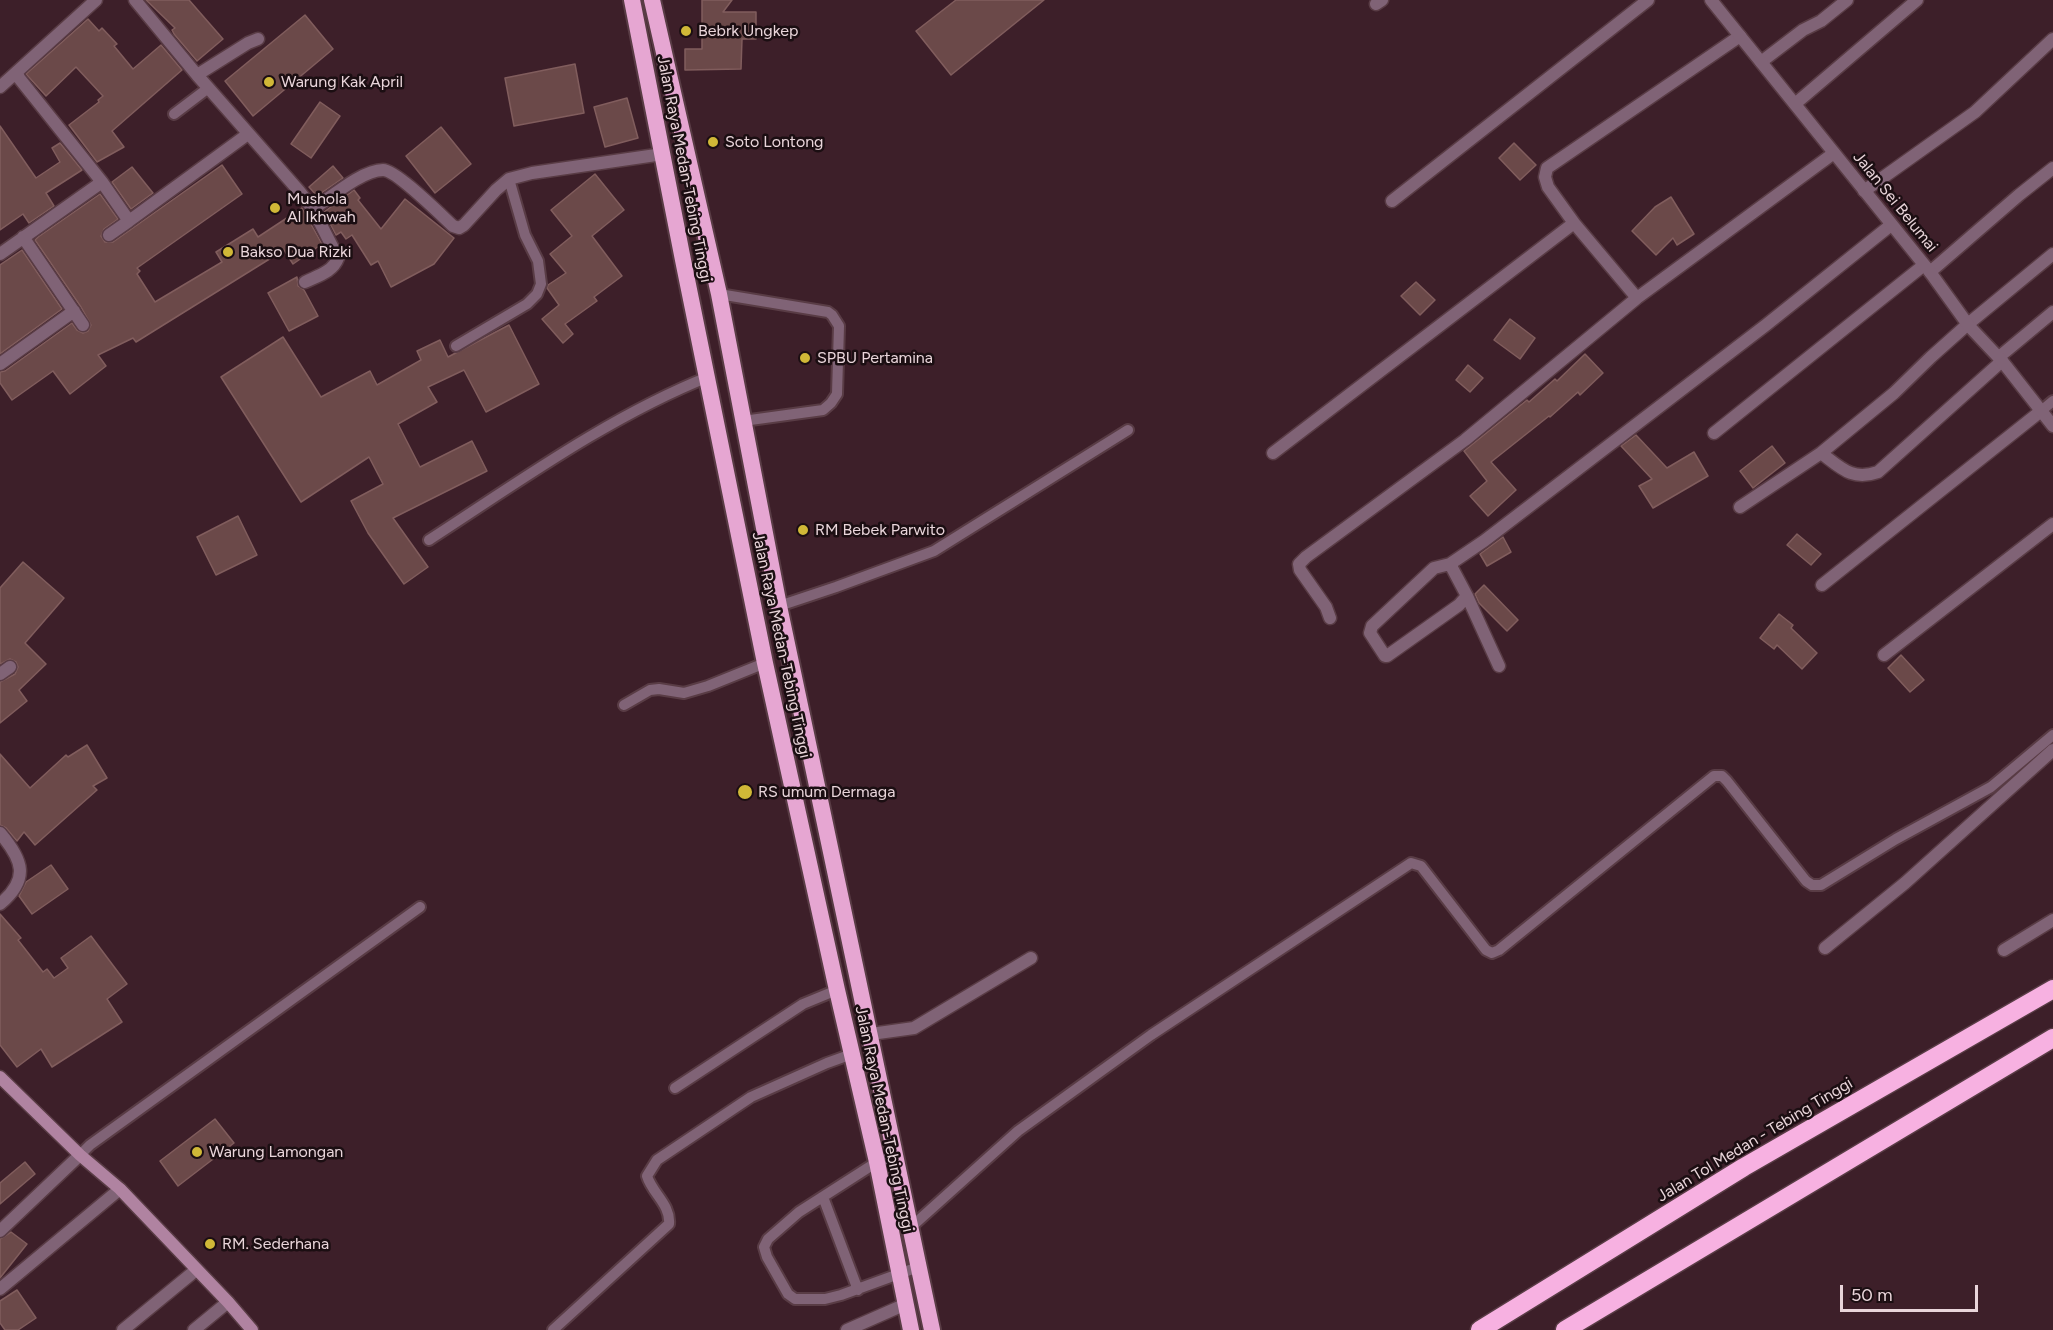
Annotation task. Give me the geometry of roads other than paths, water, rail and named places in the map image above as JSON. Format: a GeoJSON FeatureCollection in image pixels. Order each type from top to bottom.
{"type":"FeatureCollection","features":[{"type":"Feature","properties":{"kind":"highway","name":"Jalan Raya Medan-Tebing Tinggi"},"geometry":{"type":"LineString","coordinates":[[632,0],[765,663],[877,1162],[911,1330]]}},
{"type":"Feature","properties":{"kind":"highway","name":"Jalan Raya Medan-Tebing Tinggi"},"geometry":{"type":"LineString","coordinates":[[652,0],[718,294],[779,606],[932,1330]]}},
{"type":"Feature","properties":{"kind":"highway","name":"Jalan Tol Medan - Tebing Tinggi"},"geometry":{"type":"LineString","coordinates":[[1480,1330],[1744,1167],[2053,989]]}},
{"type":"Feature","properties":{"kind":"highway"},"geometry":{"type":"LineString","coordinates":[[1565,1330],[2053,1038]]}},
{"type":"Feature","properties":{"kind":"main road"},"geometry":{"type":"LineString","coordinates":[[0,1077],[80,1155],[120,1190],[252,1330]]}},
{"type":"Feature","properties":{"kind":"street"},"geometry":{"type":"LineString","coordinates":[[0,87],[96,0]]}},
{"type":"Feature","properties":{"kind":"street"},"geometry":{"type":"LineString","coordinates":[[135,0],[207,88],[313,209],[338,258],[329,270],[305,282]]}},
{"type":"Feature","properties":{"kind":"street"},"geometry":{"type":"LineString","coordinates":[[1392,201],[1648,0]]}},
{"type":"Feature","properties":{"kind":"street","name":"Jalan Sei Belumai"},"geometry":{"type":"LineString","coordinates":[[1711,0],[1927,269],[1968,324],[2000,359],[2053,426]]}},
{"type":"Feature","properties":{"kind":"street"},"geometry":{"type":"LineString","coordinates":[[1761,62],[1803,30],[1821,21],[1847,0]]}},
{"type":"Feature","properties":{"kind":"street"},"geometry":{"type":"LineString","coordinates":[[1795,104],[1917,0]]}},
{"type":"Feature","properties":{"kind":"street"},"geometry":{"type":"LineString","coordinates":[[1637,298],[1574,223],[1548,187],[1545,177],[1547,168],[1740,36]]}},
{"type":"Feature","properties":{"kind":"street"},"geometry":{"type":"LineString","coordinates":[[196,75],[258,39]]}},
{"type":"Feature","properties":{"kind":"street"},"geometry":{"type":"LineString","coordinates":[[1863,191],[1975,112],[2053,39]]}},
{"type":"Feature","properties":{"kind":"street"},"geometry":{"type":"LineString","coordinates":[[17,73],[102,182],[129,221]]}},
{"type":"Feature","properties":{"kind":"street"},"geometry":{"type":"LineString","coordinates":[[109,234],[248,134]]}},
{"type":"Feature","properties":{"kind":"street"},"geometry":{"type":"LineString","coordinates":[[1330,618],[1326,607],[1300,570],[1299,564],[1306,557],[1465,440],[1637,298],[1834,153]]}},
{"type":"Feature","properties":{"kind":"street"},"geometry":{"type":"LineString","coordinates":[[313,209],[370,173],[383,170],[395,175],[453,226],[459,228],[509,179],[532,173],[663,154]]}},
{"type":"Feature","properties":{"kind":"street"},"geometry":{"type":"LineString","coordinates":[[1714,433],[1927,269],[2053,168]]}},
{"type":"Feature","properties":{"kind":"street"},"geometry":{"type":"LineString","coordinates":[[0,254],[102,182]]}},
{"type":"Feature","properties":{"kind":"street"},"geometry":{"type":"LineString","coordinates":[[1273,453],[1574,223]]}},
{"type":"Feature","properties":{"kind":"street"},"geometry":{"type":"LineString","coordinates":[[1467,596],[1459,605],[1388,656],[1383,654],[1370,633],[1372,626],[1434,568],[1450,564],[1484,541],[1756,333],[1891,225]]}},
{"type":"Feature","properties":{"kind":"street"},"geometry":{"type":"LineString","coordinates":[[23,237],[83,325]]}},
{"type":"Feature","properties":{"kind":"street"},"geometry":{"type":"LineString","coordinates":[[1740,507],[1821,453],[1894,393],[1968,324],[2053,254]]}},
{"type":"Feature","properties":{"kind":"street"},"geometry":{"type":"LineString","coordinates":[[0,364],[74,311]]}},
{"type":"Feature","properties":{"kind":"street"},"geometry":{"type":"LineString","coordinates":[[1821,453],[1853,475],[1870,475],[1878,472],[2053,312]]}},
{"type":"Feature","properties":{"kind":"street"},"geometry":{"type":"LineString","coordinates":[[1822,585],[2041,411]]}},
{"type":"Feature","properties":{"kind":"street"},"geometry":{"type":"LineString","coordinates":[[1884,655],[2053,524]]}},
{"type":"Feature","properties":{"kind":"street"},"geometry":{"type":"LineString","coordinates":[[1450,564],[1499,666]]}},
{"type":"Feature","properties":{"kind":"street"},"geometry":{"type":"LineString","coordinates":[[1825,948],[1905,883],[2053,750]]}},
{"type":"Feature","properties":{"kind":"street"},"geometry":{"type":"LineString","coordinates":[[0,833],[15,851],[20,879],[11,895],[0,904]]}},
{"type":"Feature","properties":{"kind":"street"},"geometry":{"type":"LineString","coordinates":[[2004,950],[2053,920]]}},
{"type":"Feature","properties":{"kind":"street"},"geometry":{"type":"LineString","coordinates":[[871,1034],[914,1028],[1031,958]]}},
{"type":"Feature","properties":{"kind":"street"},"geometry":{"type":"LineString","coordinates":[[0,1231],[80,1155]]}},
{"type":"Feature","properties":{"kind":"street"},"geometry":{"type":"LineString","coordinates":[[0,1289],[120,1190]]}},
{"type":"Feature","properties":{"kind":"street"},"geometry":{"type":"LineString","coordinates":[[123,1330],[196,1270]]}},
{"type":"Feature","properties":{"kind":"street"},"geometry":{"type":"LineString","coordinates":[[194,1330],[228,1302]]}},
{"type":"Feature","properties":{"kind":"street"},"geometry":{"type":"LineString","coordinates":[[847,1330],[906,1304]]}},
{"type":"Feature","properties":{"kind":"lane"},"geometry":{"type":"LineString","coordinates":[[174,114],[207,88]]}},
{"type":"Feature","properties":{"kind":"lane"},"geometry":{"type":"LineString","coordinates":[[456,346],[527,304],[537,294],[541,284],[538,261],[525,235],[509,179]]}},
{"type":"Feature","properties":{"kind":"lane"},"geometry":{"type":"LineString","coordinates":[[718,294],[828,312],[839,326],[837,393],[828,406],[823,410],[743,421]]}},
{"type":"Feature","properties":{"kind":"lane"},"geometry":{"type":"LineString","coordinates":[[429,540],[576,445],[679,388],[708,377]]}},
{"type":"Feature","properties":{"kind":"lane"},"geometry":{"type":"LineString","coordinates":[[2041,411],[2053,401]]}},
{"type":"Feature","properties":{"kind":"lane"},"geometry":{"type":"LineString","coordinates":[[779,606],[934,551],[1128,430]]}},
{"type":"Feature","properties":{"kind":"lane"},"geometry":{"type":"LineString","coordinates":[[624,705],[650,690],[684,693],[765,663]]}},
{"type":"Feature","properties":{"kind":"lane"},"geometry":{"type":"LineString","coordinates":[[910,1228],[1017,1131],[1151,1035],[1411,862],[1421,866],[1486,950],[1492,952],[1499,950],[1714,776],[1722,776],[1727,781],[1806,881],[1812,885],[1821,885],[1896,839],[1991,788],[2053,735]]}},
{"type":"Feature","properties":{"kind":"lane"},"geometry":{"type":"LineString","coordinates":[[80,1155],[90,1145],[420,907]]}},
{"type":"Feature","properties":{"kind":"lane"},"geometry":{"type":"LineString","coordinates":[[675,1088],[803,1004],[837,990]]}},
{"type":"Feature","properties":{"kind":"lane"},"geometry":{"type":"LineString","coordinates":[[553,1330],[669,1224],[670,1217],[667,1210],[649,1183],[647,1176],[657,1160],[751,1097],[852,1054]]}},
{"type":"Feature","properties":{"kind":"lane"},"geometry":{"type":"LineString","coordinates":[[895,1156],[877,1162],[799,1212],[768,1239],[764,1247],[767,1257],[788,1294],[795,1299],[825,1299],[858,1290],[918,1267]]}},
{"type":"Feature","properties":{"kind":"lane"},"geometry":{"type":"LineString","coordinates":[[823,1197],[858,1290]]}},
{"type":"Feature","properties":{"kind":"place","name":"Bebrk Ungkep"},"geometry":{"type":"Point","coordinates":[686,31]}},
{"type":"Feature","properties":{"kind":"place","name":"Warung Kak April"},"geometry":{"type":"Point","coordinates":[269,82]}},
{"type":"Feature","properties":{"kind":"place","name":"Soto Lontong"},"geometry":{"type":"Point","coordinates":[713,142]}},
{"type":"Feature","properties":{"kind":"place","name":"Mushola Al Ikhwah"},"geometry":{"type":"Point","coordinates":[275,208]}},
{"type":"Feature","properties":{"kind":"place","name":"Bakso Dua Rizki"},"geometry":{"type":"Point","coordinates":[228,252]}},
{"type":"Feature","properties":{"kind":"place","name":"SPBU Pertamina"},"geometry":{"type":"Point","coordinates":[805,358]}},
{"type":"Feature","properties":{"kind":"place","name":"RM Bebek Parwito"},"geometry":{"type":"Point","coordinates":[803,530]}},
{"type":"Feature","properties":{"kind":"place","name":"RS umum Dermaga"},"geometry":{"type":"Point","coordinates":[745,792]}},
{"type":"Feature","properties":{"kind":"place","name":"Warung Lamongan"},"geometry":{"type":"Point","coordinates":[197,1152]}},
{"type":"Feature","properties":{"kind":"place","name":"RM. Sederhana"},"geometry":{"type":"Point","coordinates":[210,1244]}}]}
